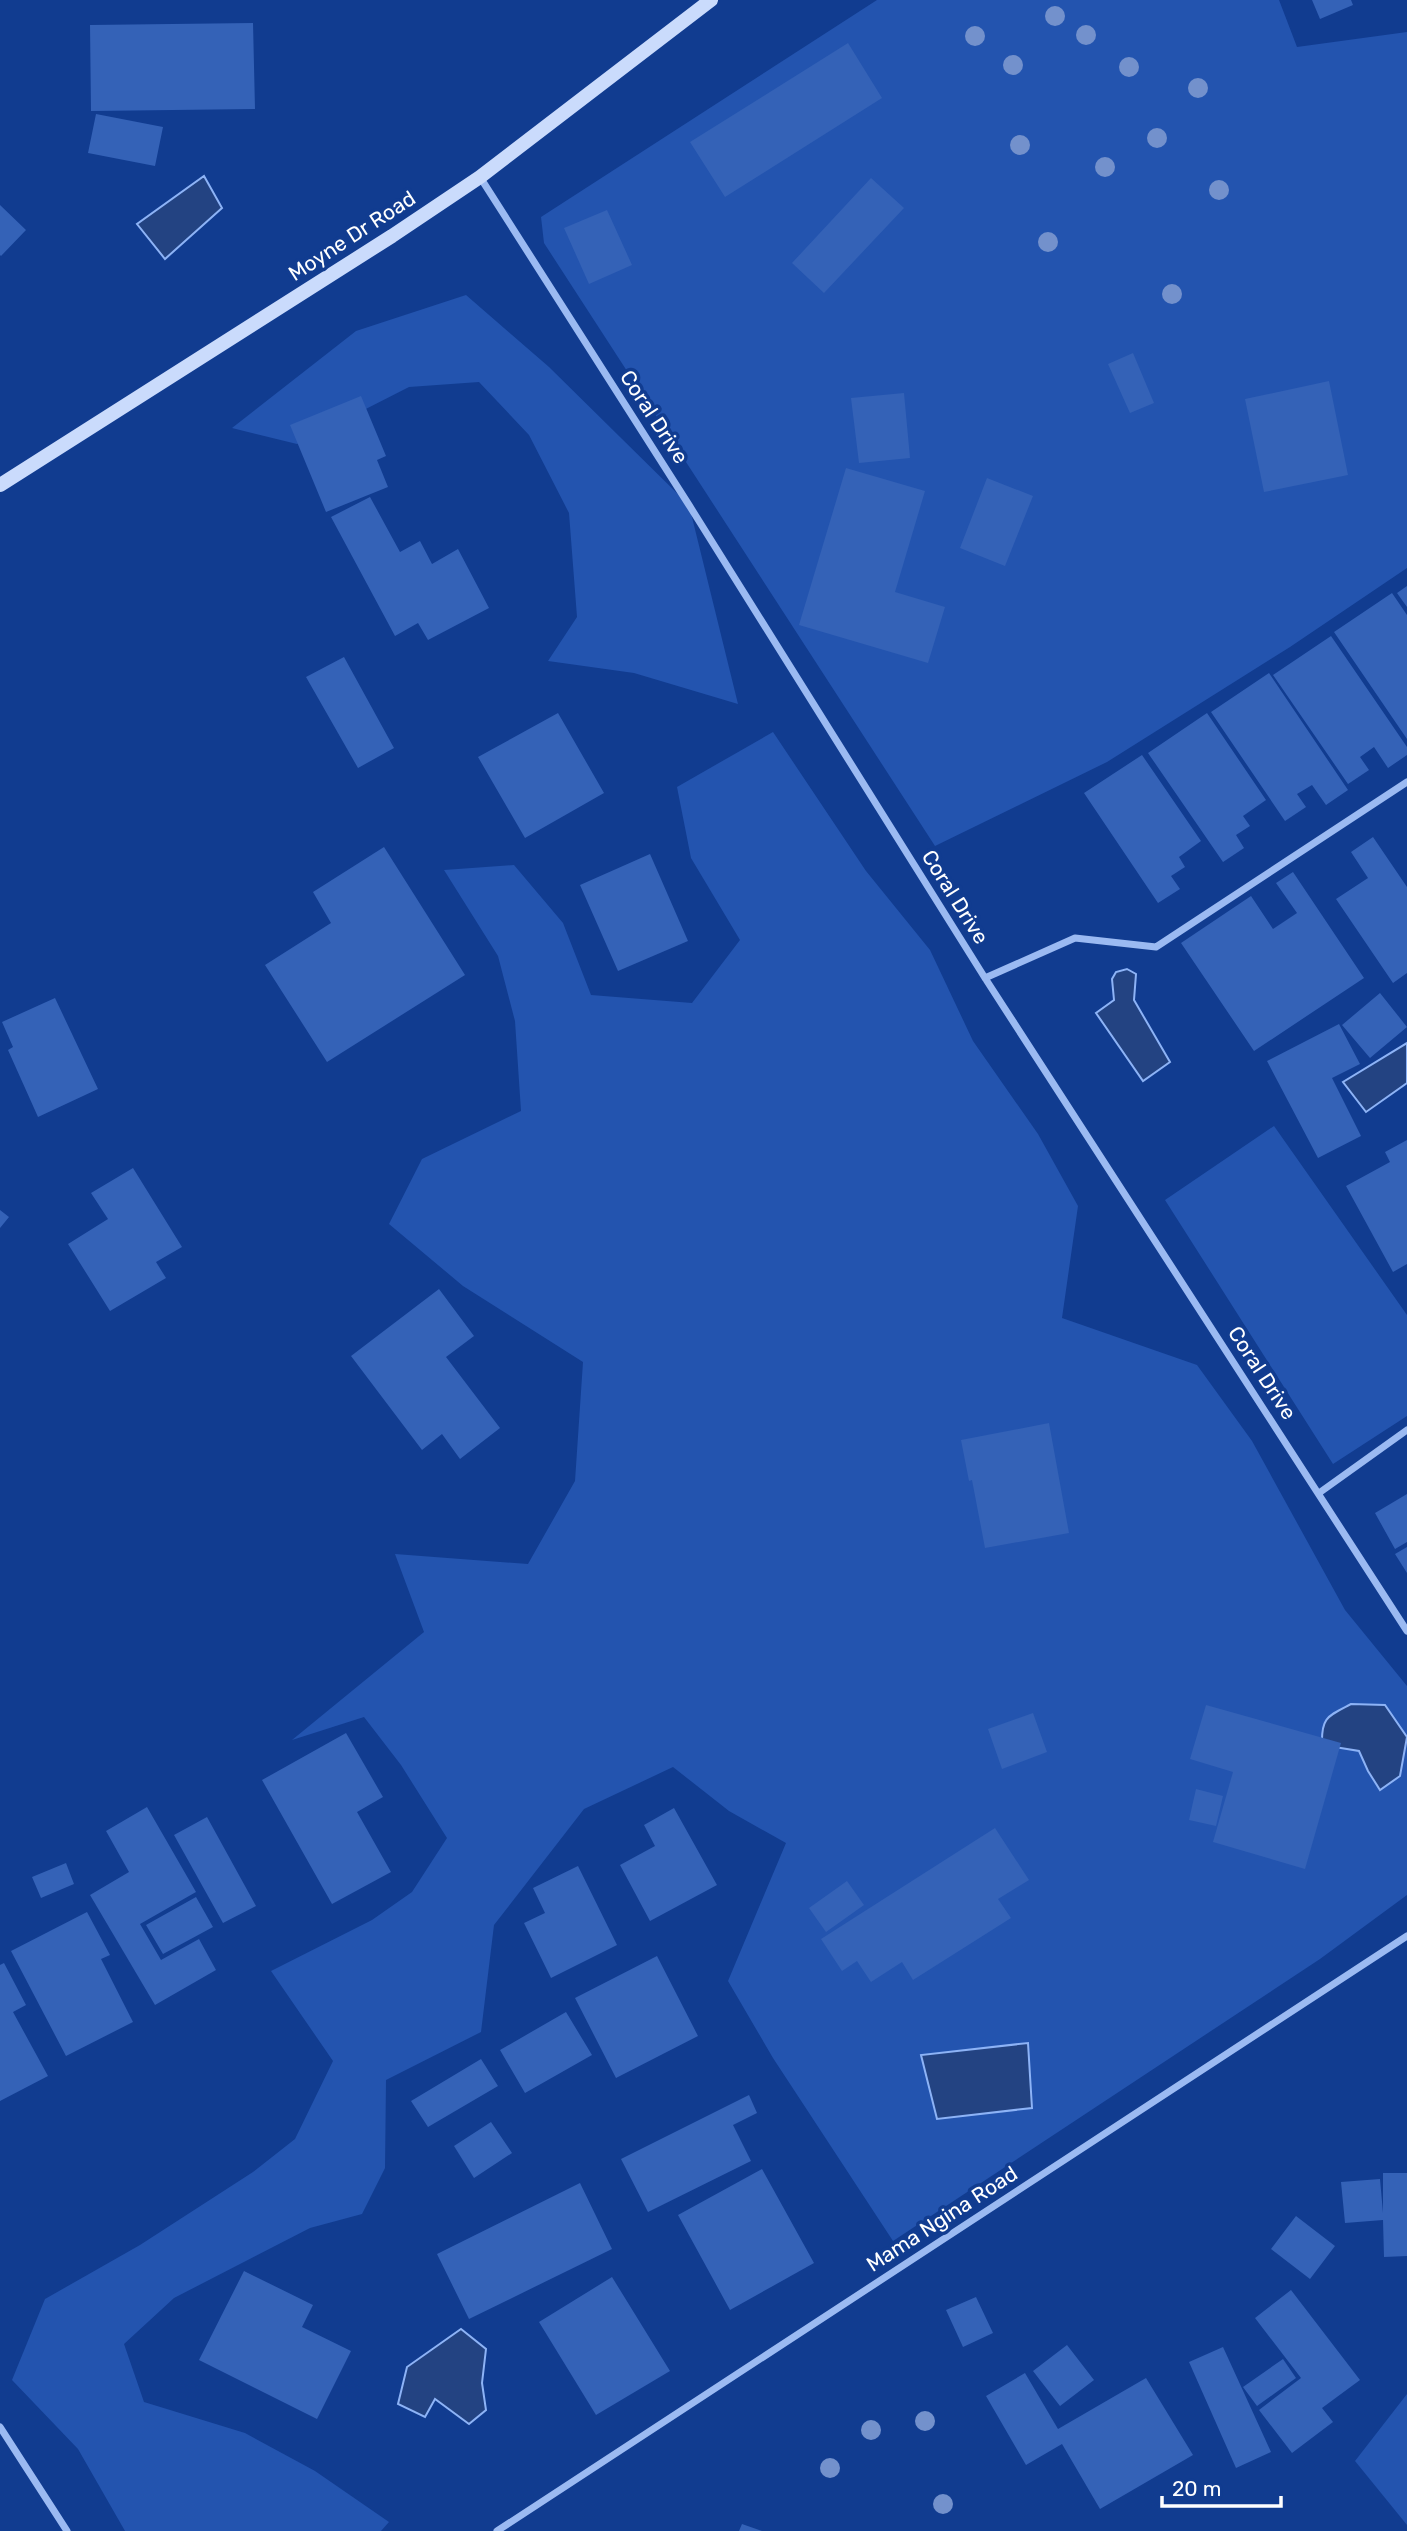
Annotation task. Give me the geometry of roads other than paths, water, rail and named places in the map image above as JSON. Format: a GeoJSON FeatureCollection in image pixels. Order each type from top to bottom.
{"type":"FeatureCollection","features":[{"type":"Feature","properties":{"kind":"main road","name":"Moyne Dr Road"},"geometry":{"type":"LineString","coordinates":[[0,485],[392,236],[480,177],[694,5],[711,0]]}},
{"type":"Feature","properties":{"kind":"street","name":"Coral Drive"},"geometry":{"type":"LineString","coordinates":[[480,177],[682,493],[985,978],[1407,1631]]}},
{"type":"Feature","properties":{"kind":"street"},"geometry":{"type":"LineString","coordinates":[[985,978],[1075,938],[1156,947],[1407,782]]}},
{"type":"Feature","properties":{"kind":"street"},"geometry":{"type":"LineString","coordinates":[[1319,1493],[1407,1430]]}},
{"type":"Feature","properties":{"kind":"street","name":"Mama Ngina Road"},"geometry":{"type":"LineString","coordinates":[[497,2531],[1407,1936]]}},
{"type":"Feature","properties":{"kind":"street"},"geometry":{"type":"LineString","coordinates":[[0,2427],[67,2531]]}}]}
